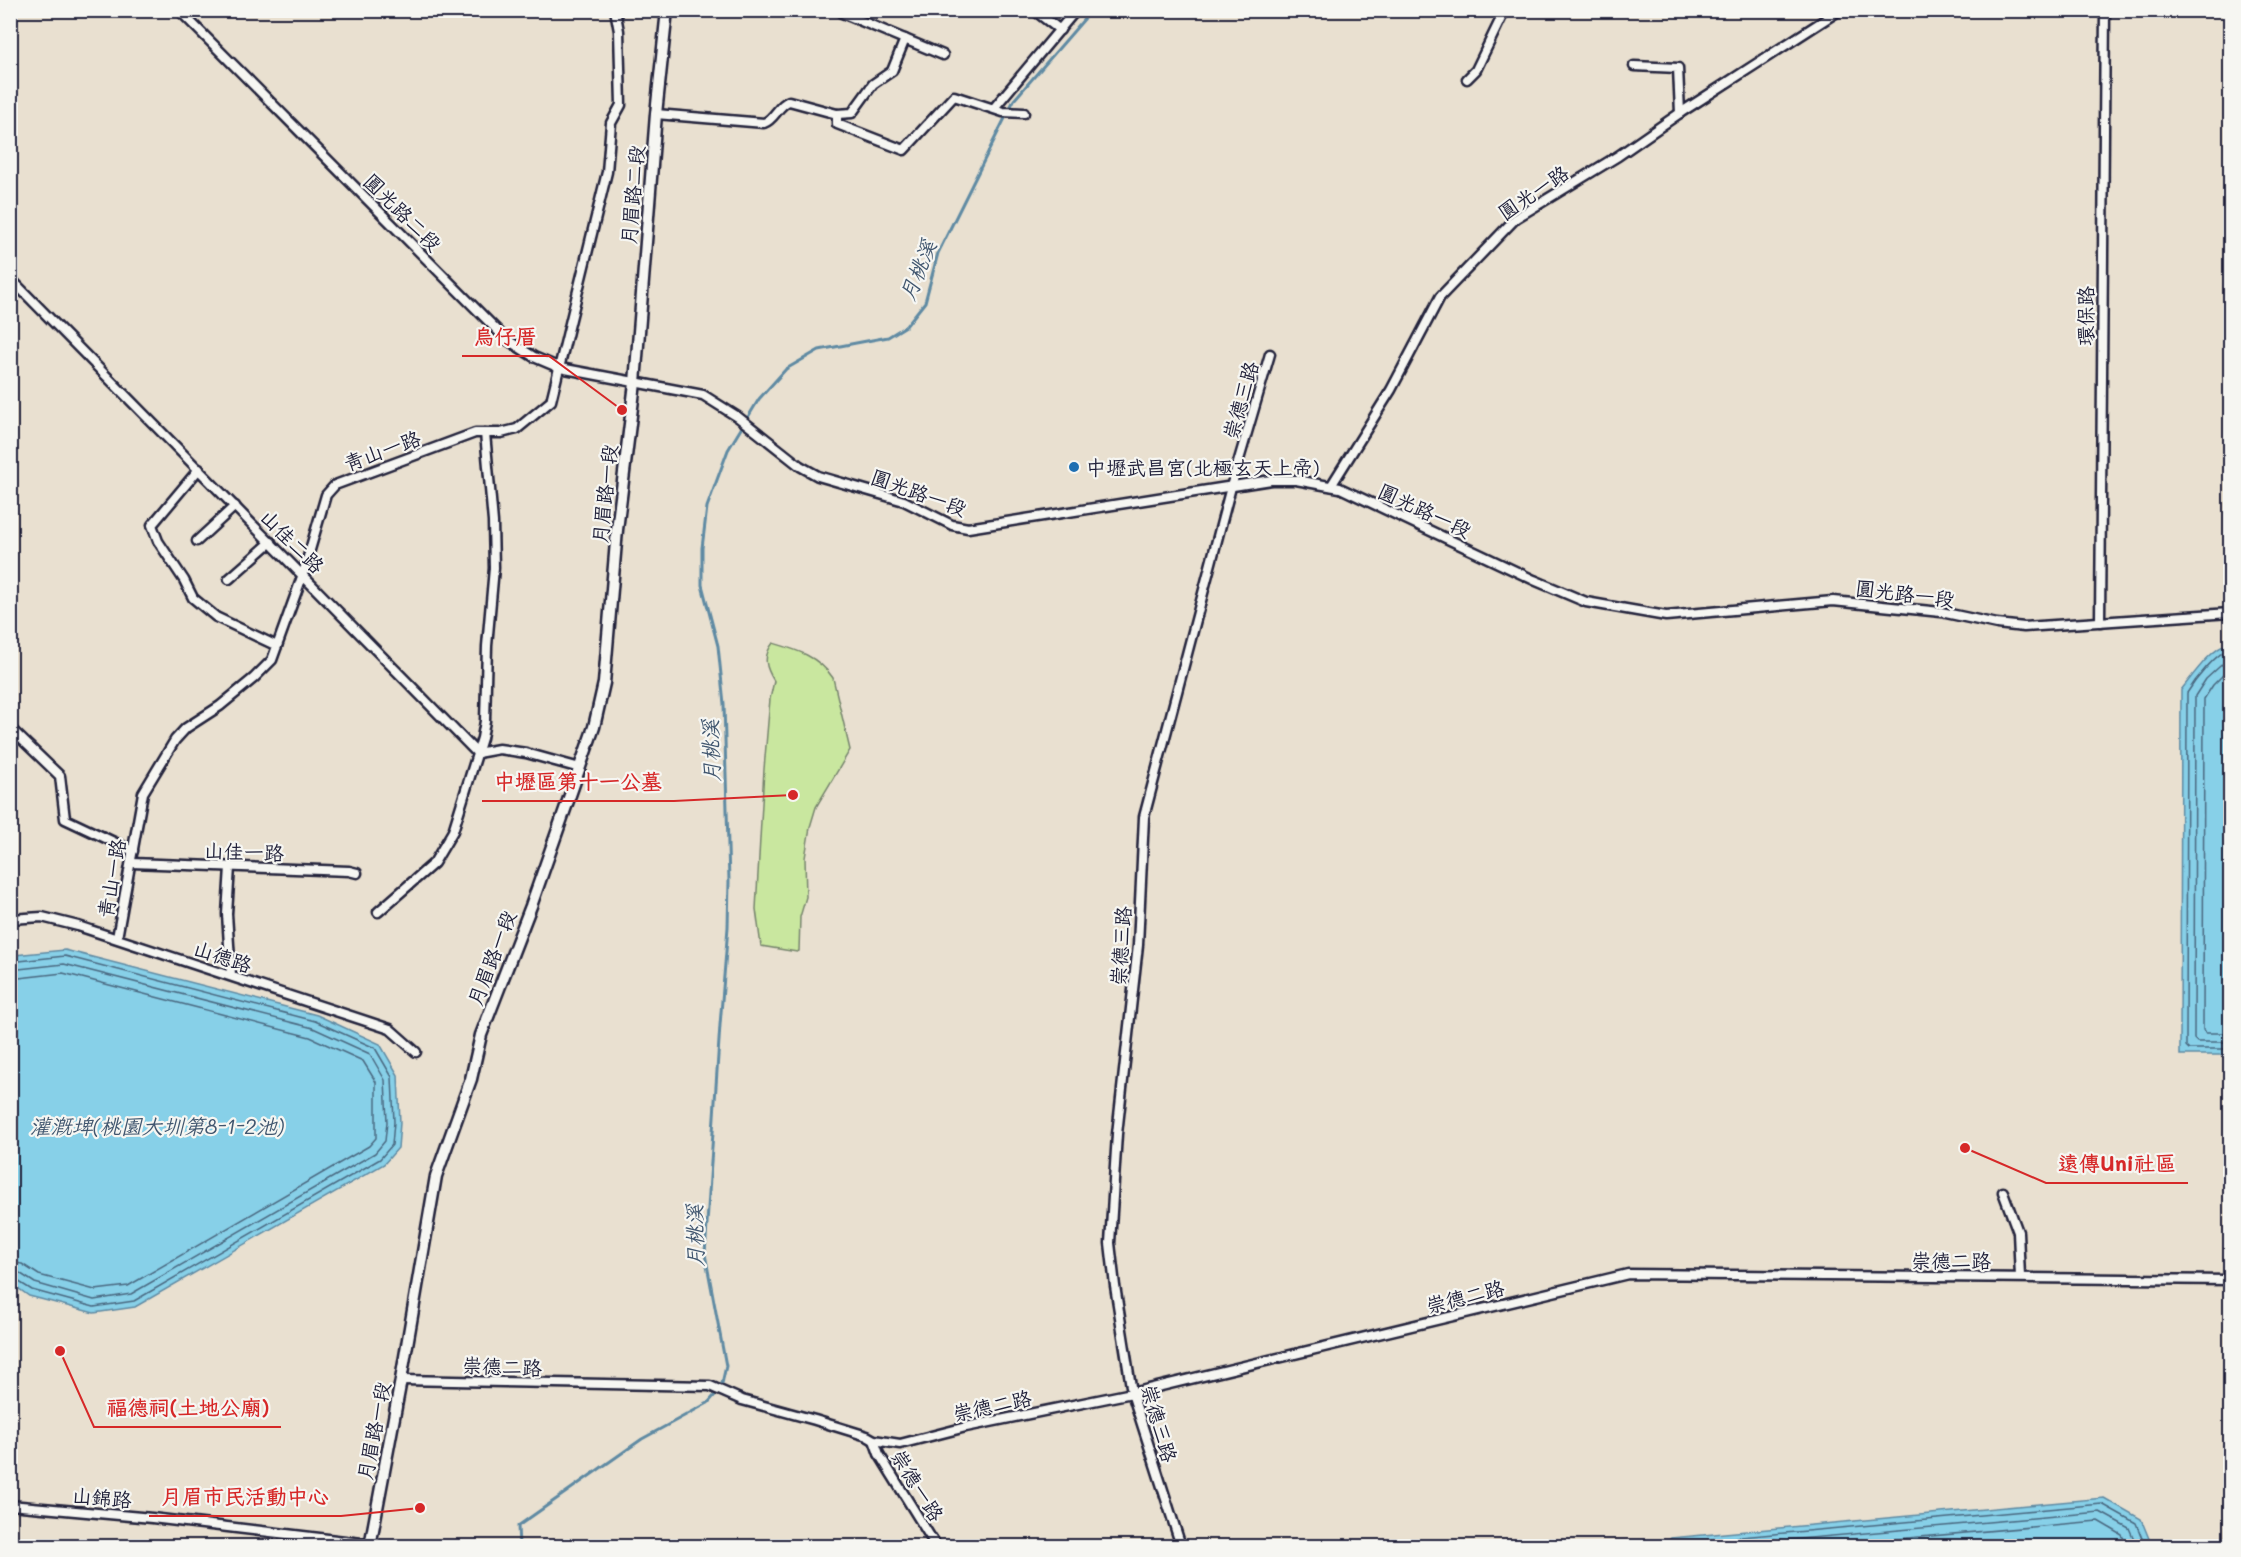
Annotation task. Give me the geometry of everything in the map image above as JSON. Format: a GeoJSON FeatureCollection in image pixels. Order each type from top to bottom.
{"type":"FeatureCollection","features":[{"type":"Feature","properties":{"kind":"street","name":"圓光路二段"},"geometry":{"type":"LineString","coordinates":[[179,10],[506,339],[534,357],[560,368],[635,382]]}},
{"type":"Feature","properties":{"kind":"street","name":"青山一路"},"geometry":{"type":"LineString","coordinates":[[117,938],[143,793],[175,740],[186,728],[220,706],[272,660],[303,574],[326,495],[335,485],[475,433],[501,433],[517,429],[551,401],[606,172],[612,123],[621,105],[619,31],[615,10]]}},
{"type":"Feature","properties":{"kind":"street","name":"月眉路二段"},"geometry":{"type":"LineString","coordinates":[[635,382],[656,114],[667,10]]}},
{"type":"Feature","properties":{"kind":"street"},"geometry":{"type":"LineString","coordinates":[[1034,10],[1060,30]]}},
{"type":"Feature","properties":{"kind":"street"},"geometry":{"type":"LineString","coordinates":[[999,110],[1076,10]]}},
{"type":"Feature","properties":{"kind":"street"},"geometry":{"type":"LineString","coordinates":[[1467,79],[1476,70],[1505,10]]}},
{"type":"Feature","properties":{"kind":"street","name":"圓光一路"},"geometry":{"type":"LineString","coordinates":[[1331,486],[1391,390],[1440,297],[1472,261],[1516,218],[1618,156],[1680,113],[1840,10]]}},
{"type":"Feature","properties":{"kind":"street","name":"環保路"},"geometry":{"type":"LineString","coordinates":[[2100,622],[2105,10]]}},
{"type":"Feature","properties":{"kind":"street"},"geometry":{"type":"LineString","coordinates":[[842,13],[943,55]]}},
{"type":"Feature","properties":{"kind":"street"},"geometry":{"type":"LineString","coordinates":[[656,114],[764,123],[769,121],[783,103],[789,101],[837,114],[852,113],[873,84],[892,71],[905,39]]}},
{"type":"Feature","properties":{"kind":"street"},"geometry":{"type":"LineString","coordinates":[[1634,66],[1678,68],[1680,113]]}},
{"type":"Feature","properties":{"kind":"street"},"geometry":{"type":"LineString","coordinates":[[837,114],[837,124],[904,150],[954,96],[999,110],[1024,113]]}},
{"type":"Feature","properties":{"kind":"street","name":"山佳二路"},"geometry":{"type":"LineString","coordinates":[[10,278],[477,753]]}},
{"type":"Feature","properties":{"kind":"street","name":"崇德三路"},"geometry":{"type":"LineString","coordinates":[[1181,1546],[1132,1393],[1110,1243],[1117,1134],[1138,945],[1144,817],[1231,487],[1270,354]]}},
{"type":"Feature","properties":{"kind":"street","name":"圓光路一段"},"geometry":{"type":"LineString","coordinates":[[635,382],[703,395],[738,417],[800,466],[818,476],[904,501],[952,525],[968,528],[1271,480],[1296,480],[1340,488],[1534,580],[1586,602],[1666,616],[1833,601],[1941,612],[1997,624],[2024,627],[2230,613]]}},
{"type":"Feature","properties":{"kind":"street","name":"月眉路一段"},"geometry":{"type":"LineString","coordinates":[[370,1545],[436,1176],[471,1079],[481,1035],[531,906],[594,727],[604,683],[635,382]]}},
{"type":"Feature","properties":{"kind":"street"},"geometry":{"type":"LineString","coordinates":[[378,912],[434,862],[453,831],[485,721],[487,646],[494,568],[493,522],[485,433]]}},
{"type":"Feature","properties":{"kind":"street"},"geometry":{"type":"LineString","coordinates":[[199,469],[152,525],[158,541],[193,598],[216,616],[277,646]]}},
{"type":"Feature","properties":{"kind":"street"},"geometry":{"type":"LineString","coordinates":[[197,542],[235,506]]}},
{"type":"Feature","properties":{"kind":"street"},"geometry":{"type":"LineString","coordinates":[[229,579],[271,542]]}},
{"type":"Feature","properties":{"kind":"street"},"geometry":{"type":"LineString","coordinates":[[10,728],[60,776],[65,819],[133,851]]}},
{"type":"Feature","properties":{"kind":"street"},"geometry":{"type":"LineString","coordinates":[[477,753],[499,749],[580,768]]}},
{"type":"Feature","properties":{"kind":"street","name":"山佳一路"},"geometry":{"type":"LineString","coordinates":[[131,863],[357,873]]}},
{"type":"Feature","properties":{"kind":"street"},"geometry":{"type":"LineString","coordinates":[[230,867],[227,914],[231,975]]}},
{"type":"Feature","properties":{"kind":"street","name":"山德路"},"geometry":{"type":"LineString","coordinates":[[10,919],[42,917],[117,938],[231,975],[390,1029],[416,1052]]}},
{"type":"Feature","properties":{"kind":"street"},"geometry":{"type":"LineString","coordinates":[[2003,1192],[2018,1232],[2020,1277]]}},
{"type":"Feature","properties":{"kind":"street","name":"崇德二路"},"geometry":{"type":"LineString","coordinates":[[401,1380],[710,1386],[742,1400],[859,1433],[874,1440],[909,1443],[966,1427],[1132,1393],[1628,1274],[2230,1280]]}},
{"type":"Feature","properties":{"kind":"street","name":"崇德一路"},"geometry":{"type":"LineString","coordinates":[[874,1440],[879,1454],[936,1546]]}},
{"type":"Feature","properties":{"kind":"street","name":"山錦路"},"geometry":{"type":"LineString","coordinates":[[10,1505],[152,1518],[370,1545]]}},
{"type":"Feature","properties":{"kind":"green space"},"geometry":{"type":"Polygon","coordinates":[[[773,643],[799,651],[814,659],[833,678],[850,750],[816,807],[810,827],[805,858],[806,897],[800,917],[799,951],[797,952],[761,946],[756,909],[764,769],[770,699],[774,681],[767,667],[766,658],[773,643]]]}},
{"type":"Feature","properties":{"kind":"water"},"geometry":{"type":"Polygon","coordinates":[[[2230,643],[2230,1055],[2180,1055],[2181,690],[2209,656],[2230,643]]]}},
{"type":"Feature","properties":{"kind":"water","name":"灌溉埤(桃園大圳第8-1-2池)"},"geometry":{"type":"Polygon","coordinates":[[[65,950],[317,1015],[380,1044],[398,1075],[400,1123],[398,1148],[384,1164],[135,1307],[94,1313],[29,1296],[11,1283],[11,957],[65,950]]]}},
{"type":"Feature","properties":{"kind":"water"},"geometry":{"type":"Polygon","coordinates":[[[2104,1498],[2141,1519],[2152,1546],[1664,1546],[1671,1538],[2104,1498]]]}},
{"type":"Feature","properties":{"kind":"waterway","name":"月桃溪"},"geometry":{"type":"LineString","coordinates":[[519,1546],[518,1526],[642,1439],[708,1403],[721,1388],[726,1366],[705,1254],[728,927],[729,881],[724,704],[718,646],[702,585],[702,548],[707,507],[728,450],[759,399],[786,369],[819,350],[888,337],[906,326],[925,302],[938,253],[1014,100],[1092,10]]}},
{"type":"Feature","properties":{"kind":"place","name":"烏仔厝"},"geometry":{"type":"Point","coordinates":[622,410]}},
{"type":"Feature","properties":{"kind":"place","name":"中壢武昌宮(北極玄天上帝)"},"geometry":{"type":"Point","coordinates":[1074,467]}},
{"type":"Feature","properties":{"kind":"place","name":"中壢區第十一公墓"},"geometry":{"type":"Point","coordinates":[793,795]}},
{"type":"Feature","properties":{"kind":"place","name":"遠傳Uni社區"},"geometry":{"type":"Point","coordinates":[1965,1148]}},
{"type":"Feature","properties":{"kind":"place","name":"福德祠(土地公廟)"},"geometry":{"type":"Point","coordinates":[60,1351]}},
{"type":"Feature","properties":{"kind":"place","name":"月眉市民活動中心"},"geometry":{"type":"Point","coordinates":[420,1508]}}]}
